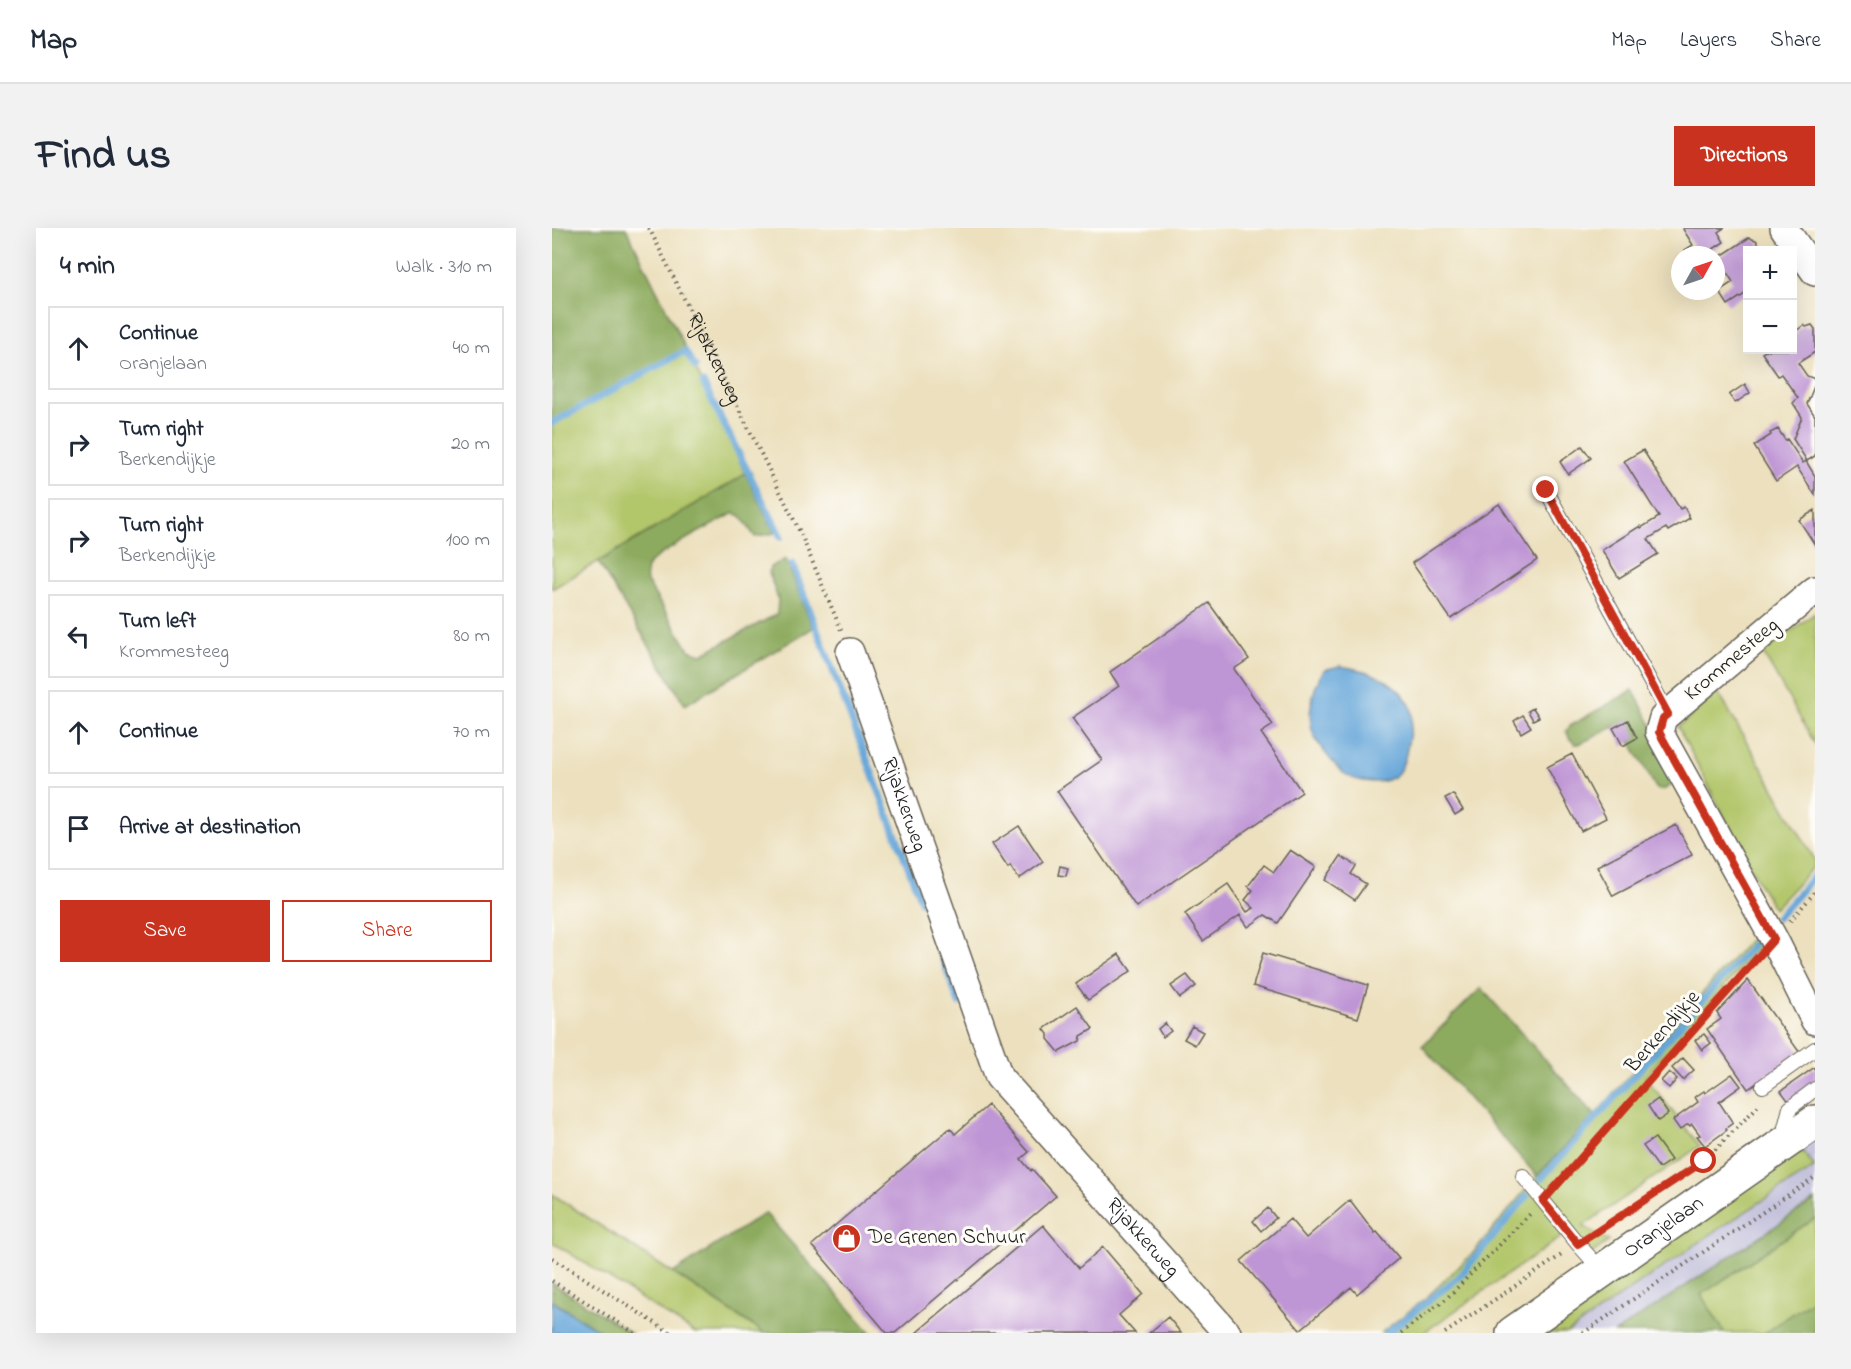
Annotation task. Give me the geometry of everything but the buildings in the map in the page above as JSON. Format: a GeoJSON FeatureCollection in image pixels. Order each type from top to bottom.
{"type":"FeatureCollection","features":[{"type":"Feature","properties":{"kind":"main road","name":"Oranjelaan"},"geometry":{"type":"LineString","coordinates":[[1513,1333],[1802,1134]]}},
{"type":"Feature","properties":{"kind":"street"},"geometry":{"type":"LineString","coordinates":[[1784,228],[1815,272]]}},
{"type":"Feature","properties":{"kind":"street","name":"Krommesteeg"},"geometry":{"type":"LineString","coordinates":[[1815,590],[1663,718],[1659,732],[1774,939],[1815,1021]]}},
{"type":"Feature","properties":{"kind":"street","name":"Rijakkerweg"},"geometry":{"type":"LineString","coordinates":[[850,652],[999,1077],[1227,1333]]}},
{"type":"Feature","properties":{"kind":"lane"},"geometry":{"type":"LineString","coordinates":[[1546,490],[1668,714]]}},
{"type":"Feature","properties":{"kind":"lane"},"geometry":{"type":"LineString","coordinates":[[1765,1092],[1815,1049]]}},
{"type":"Feature","properties":{"kind":"lane"},"geometry":{"type":"LineString","coordinates":[[1802,1134],[1790,1108],[1815,1089]]}},
{"type":"Feature","properties":{"kind":"lane"},"geometry":{"type":"LineString","coordinates":[[1523,1176],[1602,1271]]}},
{"type":"Feature","properties":{"kind":"path","name":"Rijakkerweg"},"geometry":{"type":"LineString","coordinates":[[649,228],[800,532],[850,652]]}},
{"type":"Feature","properties":{"kind":"path","name":"Berkendijkje"},"geometry":{"type":"LineString","coordinates":[[1401,1333],[1446,1299],[1543,1201],[1815,892]]}},
{"type":"Feature","properties":{"kind":"path","name":"Oranjelaan"},"geometry":{"type":"LineString","coordinates":[[1445,1333],[1704,1161],[1765,1092]]}},
{"type":"Feature","properties":{"kind":"path","name":"Oranjelaan"},"geometry":{"type":"LineString","coordinates":[[1583,1333],[1815,1177]]}},
{"type":"Feature","properties":{"kind":"path"},"geometry":{"type":"LineString","coordinates":[[552,1258],[671,1333]]}},
{"type":"Feature","properties":{"kind":"path"},"geometry":{"type":"LineString","coordinates":[[552,1281],[635,1333]]}},
{"type":"Feature","properties":{"kind":"shaded area"},"geometry":{"type":"Polygon","coordinates":[[[1815,1124],[1815,1333],[1496,1333],[1499,1330],[1815,1124]]]}},
{"type":"Feature","properties":{"kind":"green space"},"geometry":{"type":"Polygon","coordinates":[[[552,228],[626,228],[686,349],[552,422],[552,228]]]}},
{"type":"Feature","properties":{"kind":"green space"},"geometry":{"type":"Polygon","coordinates":[[[686,349],[745,473],[552,589],[552,422],[686,349]]]}},
{"type":"Feature","properties":{"kind":"green space"},"geometry":{"type":"Polygon","coordinates":[[[745,473],[775,533],[755,537],[741,516],[734,513],[654,559],[647,568],[647,582],[689,650],[702,654],[777,614],[778,599],[769,573],[770,567],[786,559],[813,628],[685,705],[598,562],[745,473]]]}},
{"type":"Feature","properties":{"kind":"green space"},"geometry":{"type":"Polygon","coordinates":[[[1815,613],[1815,744],[1763,653],[1815,613]]]}},
{"type":"Feature","properties":{"kind":"green space"},"geometry":{"type":"Polygon","coordinates":[[[1633,690],[1681,779],[1665,789],[1656,788],[1622,727],[1616,726],[1579,744],[1575,744],[1570,739],[1566,731],[1571,725],[1633,690]]]}},
{"type":"Feature","properties":{"kind":"green space"},"geometry":{"type":"Polygon","coordinates":[[[1718,692],[1815,860],[1815,865],[1774,909],[1678,727],[1718,692]]]}},
{"type":"Feature","properties":{"kind":"green space"},"geometry":{"type":"Polygon","coordinates":[[[1759,929],[1765,941],[1645,1077],[1700,1146],[1583,1226],[1609,1241],[1583,1260],[1566,1234],[1423,1333],[1381,1333],[1426,1298],[1474,1252],[1537,1176],[1595,1115],[1759,929]]]}},
{"type":"Feature","properties":{"kind":"green space"},"geometry":{"type":"Polygon","coordinates":[[[1481,988],[1595,1115],[1537,1176],[1422,1046],[1481,988]]]}},
{"type":"Feature","properties":{"kind":"green space"},"geometry":{"type":"Polygon","coordinates":[[[1799,1147],[1815,1167],[1720,1228],[1567,1333],[1530,1333],[1799,1147]]]}},
{"type":"Feature","properties":{"kind":"green space"},"geometry":{"type":"Polygon","coordinates":[[[552,1194],[764,1333],[695,1333],[552,1242],[552,1194]]]}},
{"type":"Feature","properties":{"kind":"green space"},"geometry":{"type":"Polygon","coordinates":[[[1815,1200],[1815,1218],[1701,1295],[1725,1333],[1615,1333],[1815,1200]]]}},
{"type":"Feature","properties":{"kind":"green space"},"geometry":{"type":"Polygon","coordinates":[[[765,1213],[871,1333],[764,1333],[673,1273],[765,1213]]]}},
{"type":"Feature","properties":{"kind":"green space"},"geometry":{"type":"Polygon","coordinates":[[[1815,1218],[1815,1299],[1764,1333],[1725,1333],[1701,1295],[1815,1218]]]}},
{"type":"Feature","properties":{"kind":"green space"},"geometry":{"type":"Polygon","coordinates":[[[552,1283],[631,1333],[603,1333],[552,1301],[552,1283]]]}},
{"type":"Feature","properties":{"kind":"green space"},"geometry":{"type":"Polygon","coordinates":[[[1815,1299],[1815,1333],[1764,1333],[1815,1299]]]}},
{"type":"Feature","properties":{"kind":"water"},"geometry":{"type":"Polygon","coordinates":[[[1340,666],[1368,672],[1386,680],[1401,692],[1409,703],[1412,719],[1406,753],[1403,765],[1392,778],[1371,782],[1350,777],[1334,764],[1314,735],[1310,716],[1319,678],[1324,670],[1340,666]]]}},
{"type":"Feature","properties":{"kind":"water"},"geometry":{"type":"Polygon","coordinates":[[[552,1301],[603,1333],[552,1333],[552,1301]]]}},
{"type":"Feature","properties":{"kind":"waterway"},"geometry":{"type":"LineString","coordinates":[[552,423],[685,351],[695,367]]}},
{"type":"Feature","properties":{"kind":"waterway"},"geometry":{"type":"LineString","coordinates":[[703,383],[781,537]]}},
{"type":"Feature","properties":{"kind":"waterway"},"geometry":{"type":"LineString","coordinates":[[792,564],[922,903]]}},
{"type":"Feature","properties":{"kind":"waterway"},"geometry":{"type":"LineString","coordinates":[[1777,918],[1815,875]]}},
{"type":"Feature","properties":{"kind":"waterway"},"geometry":{"type":"LineString","coordinates":[[930,925],[959,1003]]}},
{"type":"Feature","properties":{"kind":"waterway"},"geometry":{"type":"LineString","coordinates":[[1541,1179],[1760,937]]}},
{"type":"Feature","properties":{"kind":"waterway"},"geometry":{"type":"LineString","coordinates":[[1387,1333],[1459,1277],[1527,1196]]}},
{"type":"Feature","properties":{"kind":"place","name":"De Grenen Schuur"},"geometry":{"type":"Point","coordinates":[847,1238]}},
{"type":"Feature","properties":{"kind":"route"},"geometry":{"type":"LineString","coordinates":[[1546,490],[1668,714],[1663,718],[1659,732],[1774,939],[1543,1201],[1578,1244],[1704,1161]]}}]}
